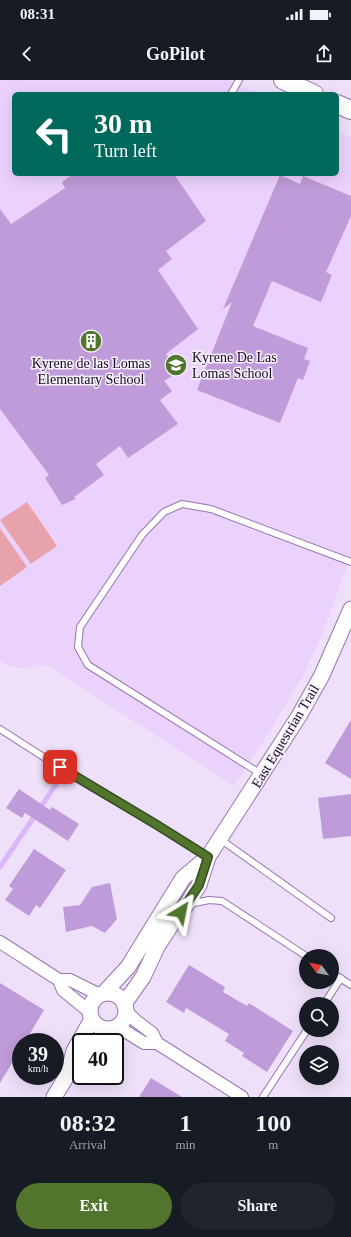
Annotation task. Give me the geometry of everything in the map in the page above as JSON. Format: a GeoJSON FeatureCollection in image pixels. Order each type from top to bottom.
{"type":"FeatureCollection","features":[{"type":"Feature","properties":{"kind":"main road"},"geometry":{"type":"LineString","coordinates":[[283,80],[310,92]]}},
{"type":"Feature","properties":{"kind":"main road"},"geometry":{"type":"LineString","coordinates":[[339,105],[351,110]]}},
{"type":"Feature","properties":{"kind":"street","name":"East Equestrian Trail"},"geometry":{"type":"LineString","coordinates":[[125,1008],[157,947],[199,885],[208,857],[299,716],[322,675],[351,609]]}},
{"type":"Feature","properties":{"kind":"street","name":"East Equestrian Trail"},"geometry":{"type":"LineString","coordinates":[[102,995],[128,967],[183,878],[208,857]]}},
{"type":"Feature","properties":{"kind":"street"},"geometry":{"type":"LineString","coordinates":[[0,942],[59,980],[70,980],[102,995]]}},
{"type":"Feature","properties":{"kind":"street"},"geometry":{"type":"LineString","coordinates":[[59,980],[63,990],[91,1015],[100,1027],[114,1027],[144,1043],[157,1043]]}},
{"type":"Feature","properties":{"kind":"street"},"geometry":{"type":"LineString","coordinates":[[54,1097],[68,1074],[74,1051],[91,1015],[93,1002],[102,995],[109,993],[118,996],[122,1000],[125,1008],[135,1020],[152,1033],[157,1043],[242,1097]]}},
{"type":"Feature","properties":{"kind":"street"},"geometry":{"type":"LineString","coordinates":[[108,1033],[122,1022],[125,1017],[125,1008]]}},
{"type":"Feature","properties":{"kind":"street"},"geometry":{"type":"LineString","coordinates":[[68,1074],[72,1071]]}},
{"type":"Feature","properties":{"kind":"lane"},"geometry":{"type":"LineString","coordinates":[[232,92],[239,80]]}},
{"type":"Feature","properties":{"kind":"lane"},"geometry":{"type":"LineString","coordinates":[[261,775],[88,665],[78,647],[80,627],[142,535],[164,512],[182,504],[211,509],[351,562]]}},
{"type":"Feature","properties":{"kind":"lane"},"geometry":{"type":"LineString","coordinates":[[0,729],[84,783],[157,825],[208,857]]}},
{"type":"Feature","properties":{"kind":"lane"},"geometry":{"type":"LineString","coordinates":[[220,839],[330,918]]}},
{"type":"Feature","properties":{"kind":"lane"},"geometry":{"type":"LineString","coordinates":[[187,904],[209,900],[222,901],[299,951]]}},
{"type":"Feature","properties":{"kind":"lane"},"geometry":{"type":"LineString","coordinates":[[329,997],[341,978],[351,985]]}},
{"type":"Feature","properties":{"kind":"lane"},"geometry":{"type":"LineString","coordinates":[[263,1097],[302,1037]]}},
{"type":"Feature","properties":{"kind":"shaded area","name":"Kyrene De Las Lomas School"},"geometry":{"type":"Polygon","coordinates":[[[0,80],[229,80],[253,92],[12,92],[12,176],[339,176],[339,132],[351,137],[351,557],[322,634],[302,678],[234,786],[48,666],[38,664],[27,668],[10,667],[0,661],[0,80]]]}},
{"type":"Feature","properties":{"kind":"shaded area"},"geometry":{"type":"Polygon","coordinates":[[[27,502],[57,546],[31,564],[0,520],[27,502]]]}},
{"type":"Feature","properties":{"kind":"shaded area"},"geometry":{"type":"Polygon","coordinates":[[[0,528],[27,567],[0,586],[0,528]]]}},
{"type":"Feature","properties":{"kind":"building","name":"Kyrene de las Lomas Elementary School"},"geometry":{"type":"Polygon","coordinates":[[[70,176],[175,176],[206,221],[166,251],[172,259],[158,270],[198,329],[166,354],[173,363],[167,367],[172,376],[164,381],[172,391],[160,400],[178,424],[128,458],[120,446],[96,464],[104,475],[74,497],[76,499],[62,505],[45,478],[49,475],[0,409],[0,209],[11,224],[65,188],[62,182],[70,176]]]}},
{"type":"Feature","properties":{"kind":"building"},"geometry":{"type":"Polygon","coordinates":[[[280,176],[300,184],[303,176],[351,196],[351,216],[326,272],[332,275],[321,302],[272,281],[253,326],[308,348],[304,359],[310,361],[303,380],[298,378],[280,423],[197,390],[232,302],[223,309],[280,176]]]}},
{"type":"Feature","properties":{"kind":"building"},"geometry":{"type":"Polygon","coordinates":[[[351,720],[351,779],[325,763],[351,720]]]}},
{"type":"Feature","properties":{"kind":"building"},"geometry":{"type":"Polygon","coordinates":[[[19,789],[50,810],[52,807],[79,824],[68,841],[25,813],[22,818],[6,808],[19,789]]]}},
{"type":"Feature","properties":{"kind":"building"},"geometry":{"type":"Polygon","coordinates":[[[351,794],[351,836],[323,839],[318,798],[351,794]]]}},
{"type":"Feature","properties":{"kind":"building"},"geometry":{"type":"Polygon","coordinates":[[[34,849],[66,870],[40,908],[36,905],[29,916],[5,900],[13,889],[9,886],[34,849]]]}},
{"type":"Feature","properties":{"kind":"building"},"geometry":{"type":"Polygon","coordinates":[[[110,883],[117,919],[105,933],[92,926],[66,932],[63,907],[80,905],[92,887],[110,883]]]}},
{"type":"Feature","properties":{"kind":"building"},"geometry":{"type":"Polygon","coordinates":[[[189,965],[225,987],[223,992],[247,1006],[249,1003],[293,1031],[267,1072],[242,1056],[244,1053],[225,1041],[229,1034],[186,1008],[184,1013],[166,1002],[189,965]]]}},
{"type":"Feature","properties":{"kind":"building"},"geometry":{"type":"Polygon","coordinates":[[[0,983],[44,1010],[30,1033],[12,1033],[12,1063],[0,1083],[0,983]]]}},
{"type":"Feature","properties":{"kind":"building"},"geometry":{"type":"Polygon","coordinates":[[[151,1078],[182,1097],[139,1097],[151,1078]]]}},
{"type":"Feature","properties":{"kind":"waterway"},"geometry":{"type":"LineString","coordinates":[[0,867],[59,780]]}},
{"type":"Feature","properties":{"kind":"place","name":"Kyrene de las Lomas Elementary School"},"geometry":{"type":"Point","coordinates":[91,341]}},
{"type":"Feature","properties":{"kind":"place","name":"Kyrene De Las Lomas School"},"geometry":{"type":"Point","coordinates":[176,365]}},
{"type":"Feature","properties":{"kind":"route"},"geometry":{"type":"LineString","coordinates":[[60,767],[84,783],[157,825],[208,857],[199,885],[181,912]]}}]}
